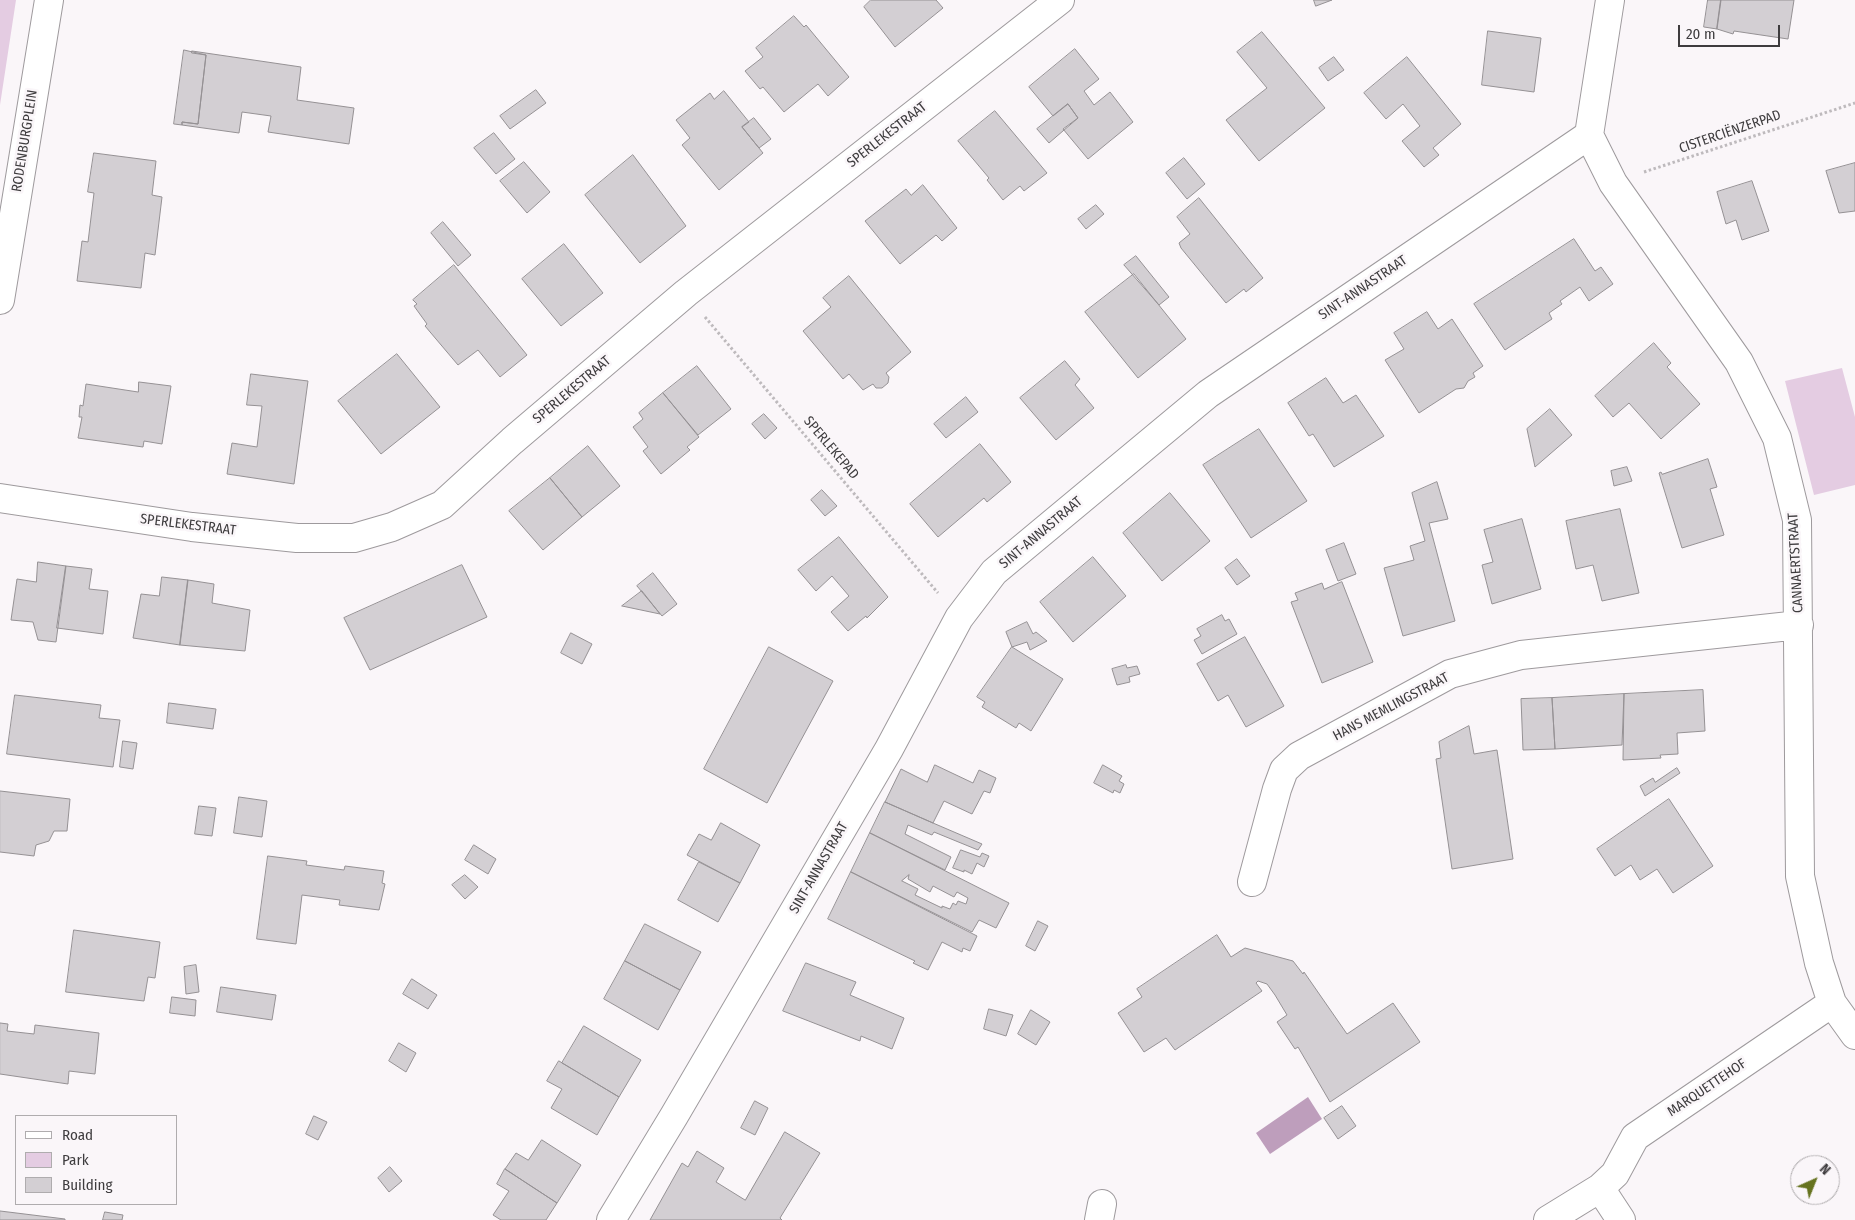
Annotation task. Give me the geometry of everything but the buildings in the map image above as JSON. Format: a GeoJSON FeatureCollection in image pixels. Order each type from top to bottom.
{"type":"FeatureCollection","features":[{"type":"Feature","properties":{"kind":"street","name":"RODENBURGPLEIN"},"geometry":{"type":"LineString","coordinates":[[1,285],[48,0]]}},
{"type":"Feature","properties":{"kind":"street","name":"SPERLEKESTRAAT"},"geometry":{"type":"LineString","coordinates":[[0,498],[192,526],[297,538],[354,538],[373,533],[442,505],[512,441],[686,293],[1060,0]]}},
{"type":"Feature","properties":{"kind":"street"},"geometry":{"type":"LineString","coordinates":[[1588,135],[1610,0]]}},
{"type":"Feature","properties":{"kind":"street","name":"CANNAERTSTRAAT"},"geometry":{"type":"LineString","coordinates":[[1588,135],[1613,183],[1739,362],[1777,438],[1797,520],[1800,876],[1819,963],[1832,1004],[1855,1035]]}},
{"type":"Feature","properties":{"kind":"street","name":"SINT-ANNASTRAAT"},"geometry":{"type":"LineString","coordinates":[[611,1220],[889,749],[959,618],[994,572],[1208,394],[1588,135]]}},
{"type":"Feature","properties":{"kind":"street","name":"HANS MEMLINGSTRAAT"},"geometry":{"type":"LineString","coordinates":[[1252,882],[1284,770],[1299,756],[1450,674],[1521,655],[1799,625]]}},
{"type":"Feature","properties":{"kind":"street","name":"MARQUETTEHOF"},"geometry":{"type":"LineString","coordinates":[[1548,1220],[1600,1188],[1616,1174],[1634,1137],[1832,1004]]}},
{"type":"Feature","properties":{"kind":"street"},"geometry":{"type":"LineString","coordinates":[[1600,1188],[1621,1220]]}},
{"type":"Feature","properties":{"kind":"path","name":"CISTERCIËNZERPAD"},"geometry":{"type":"LineString","coordinates":[[1613,183],[1855,103]]}},
{"type":"Feature","properties":{"kind":"path","name":"SPERLEKEPAD"},"geometry":{"type":"LineString","coordinates":[[686,293],[959,618]]}},
{"type":"Feature","properties":{"kind":"green space"},"geometry":{"type":"Polygon","coordinates":[[[0,0],[16,0],[0,105],[0,0]]]}},
{"type":"Feature","properties":{"kind":"green space"},"geometry":{"type":"Polygon","coordinates":[[[1842,368],[1855,417],[1855,485],[1814,495],[1785,381],[1842,368]]]}},
{"type":"Feature","properties":{"kind":"shaded area"},"geometry":{"type":"Polygon","coordinates":[[[1308,1097],[1322,1119],[1270,1154],[1256,1133],[1308,1097]]]}}]}
